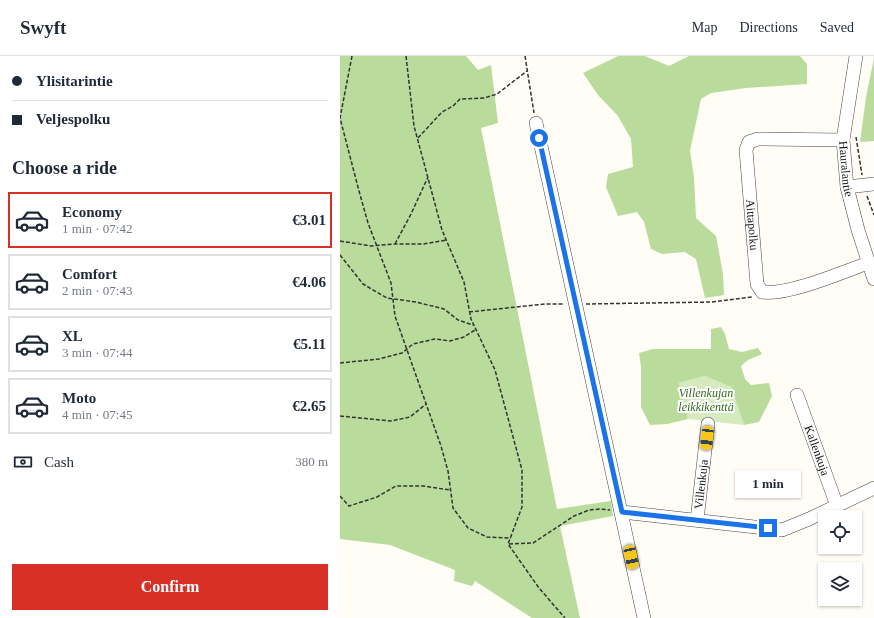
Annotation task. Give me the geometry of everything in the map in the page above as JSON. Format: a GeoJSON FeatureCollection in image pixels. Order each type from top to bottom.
{"type":"FeatureCollection","features":[{"type":"Feature","properties":{"kind":"street","name":"Hauralantie"},"geometry":{"type":"LineString","coordinates":[[856,56],[844,140],[846,187],[874,279]]}},
{"type":"Feature","properties":{"kind":"street"},"geometry":{"type":"LineString","coordinates":[[536,123],[644,618]]}},
{"type":"Feature","properties":{"kind":"street","name":"Aittapolku"},"geometry":{"type":"LineString","coordinates":[[762,292],[758,284],[746,150],[749,142],[758,138],[844,140]]}},
{"type":"Feature","properties":{"kind":"street"},"geometry":{"type":"LineString","coordinates":[[846,187],[874,184]]}},
{"type":"Feature","properties":{"kind":"street"},"geometry":{"type":"LineString","coordinates":[[762,292],[776,292],[797,288],[868,262]]}},
{"type":"Feature","properties":{"kind":"street","name":"Kallenkuja"},"geometry":{"type":"LineString","coordinates":[[797,396],[837,506]]}},
{"type":"Feature","properties":{"kind":"street","name":"Villenkuja"},"geometry":{"type":"LineString","coordinates":[[697,520],[708,424]]}},
{"type":"Feature","properties":{"kind":"street"},"geometry":{"type":"LineString","coordinates":[[622,512],[782,530],[809,519],[874,488]]}},
{"type":"Feature","properties":{"kind":"path"},"geometry":{"type":"LineString","coordinates":[[352,56],[340,118],[359,191],[391,283],[395,316],[448,471],[453,508],[468,528],[487,537],[510,538]]}},
{"type":"Feature","properties":{"kind":"path"},"geometry":{"type":"LineString","coordinates":[[406,56],[410,102],[442,230],[464,282],[469,312],[473,325],[495,370],[522,470],[522,507],[508,544]]}},
{"type":"Feature","properties":{"kind":"path"},"geometry":{"type":"LineString","coordinates":[[525,56],[536,123]]}},
{"type":"Feature","properties":{"kind":"path"},"geometry":{"type":"LineString","coordinates":[[418,138],[442,112],[453,106],[460,99],[484,98],[497,94],[527,71]]}},
{"type":"Feature","properties":{"kind":"path"},"geometry":{"type":"LineString","coordinates":[[395,244],[412,214],[428,176]]}},
{"type":"Feature","properties":{"kind":"path"},"geometry":{"type":"LineString","coordinates":[[340,241],[377,246],[395,244],[423,244],[447,240]]}},
{"type":"Feature","properties":{"kind":"path"},"geometry":{"type":"LineString","coordinates":[[340,256],[363,284],[387,298],[416,302],[444,309],[458,320],[473,325]]}},
{"type":"Feature","properties":{"kind":"path"},"geometry":{"type":"LineString","coordinates":[[469,312],[545,304],[712,302],[749,298],[762,292]]}},
{"type":"Feature","properties":{"kind":"path"},"geometry":{"type":"LineString","coordinates":[[340,364],[379,359],[402,353],[413,344],[435,339],[450,341],[464,337],[475,330]]}},
{"type":"Feature","properties":{"kind":"path"},"geometry":{"type":"LineString","coordinates":[[340,416],[391,421],[410,417],[426,404]]}},
{"type":"Feature","properties":{"kind":"path"},"geometry":{"type":"LineString","coordinates":[[340,496],[350,506],[377,497],[396,486],[423,486],[450,490]]}},
{"type":"Feature","properties":{"kind":"path"},"geometry":{"type":"LineString","coordinates":[[508,544],[532,543],[574,516],[588,510],[600,509],[622,512]]}},
{"type":"Feature","properties":{"kind":"path"},"geometry":{"type":"LineString","coordinates":[[508,544],[539,588],[565,618]]}},
{"type":"Feature","properties":{"kind":"green space"},"geometry":{"type":"Polygon","coordinates":[[[340,56],[466,56],[478,70],[491,65],[498,123],[481,128],[557,509],[611,501],[613,516],[560,526],[580,618],[532,618],[475,581],[472,586],[454,581],[455,570],[390,545],[340,539],[340,56]]]}},
{"type":"Feature","properties":{"kind":"green space"},"geometry":{"type":"Polygon","coordinates":[[[618,56],[645,56],[669,66],[689,56],[800,56],[807,64],[807,84],[746,88],[711,93],[701,99],[690,151],[694,177],[696,218],[716,236],[723,274],[724,295],[705,298],[696,259],[685,252],[662,254],[651,249],[644,222],[637,212],[618,216],[606,187],[608,174],[633,167],[631,139],[618,116],[598,95],[583,73],[618,56]]]}},
{"type":"Feature","properties":{"kind":"green space"},"geometry":{"type":"Polygon","coordinates":[[[874,58],[874,141],[860,142],[866,97],[874,58]]]}},
{"type":"Feature","properties":{"kind":"green space"},"geometry":{"type":"Polygon","coordinates":[[[721,327],[725,334],[729,349],[742,352],[758,348],[762,354],[748,360],[741,366],[745,379],[751,385],[769,383],[772,396],[759,422],[744,425],[731,387],[705,376],[679,383],[688,419],[667,424],[650,425],[641,407],[641,367],[639,353],[653,349],[711,349],[711,329],[721,327]]]}},
{"type":"Feature","properties":{"kind":"green space","name":"Villenkujan leikkikenttä"},"geometry":{"type":"Polygon","coordinates":[[[705,376],[731,387],[744,425],[688,419],[679,383],[705,376]]]}},
{"type":"Feature","properties":{"kind":"route"},"geometry":{"type":"LineString","coordinates":[[539,138],[622,512],[768,528]]}}]}
